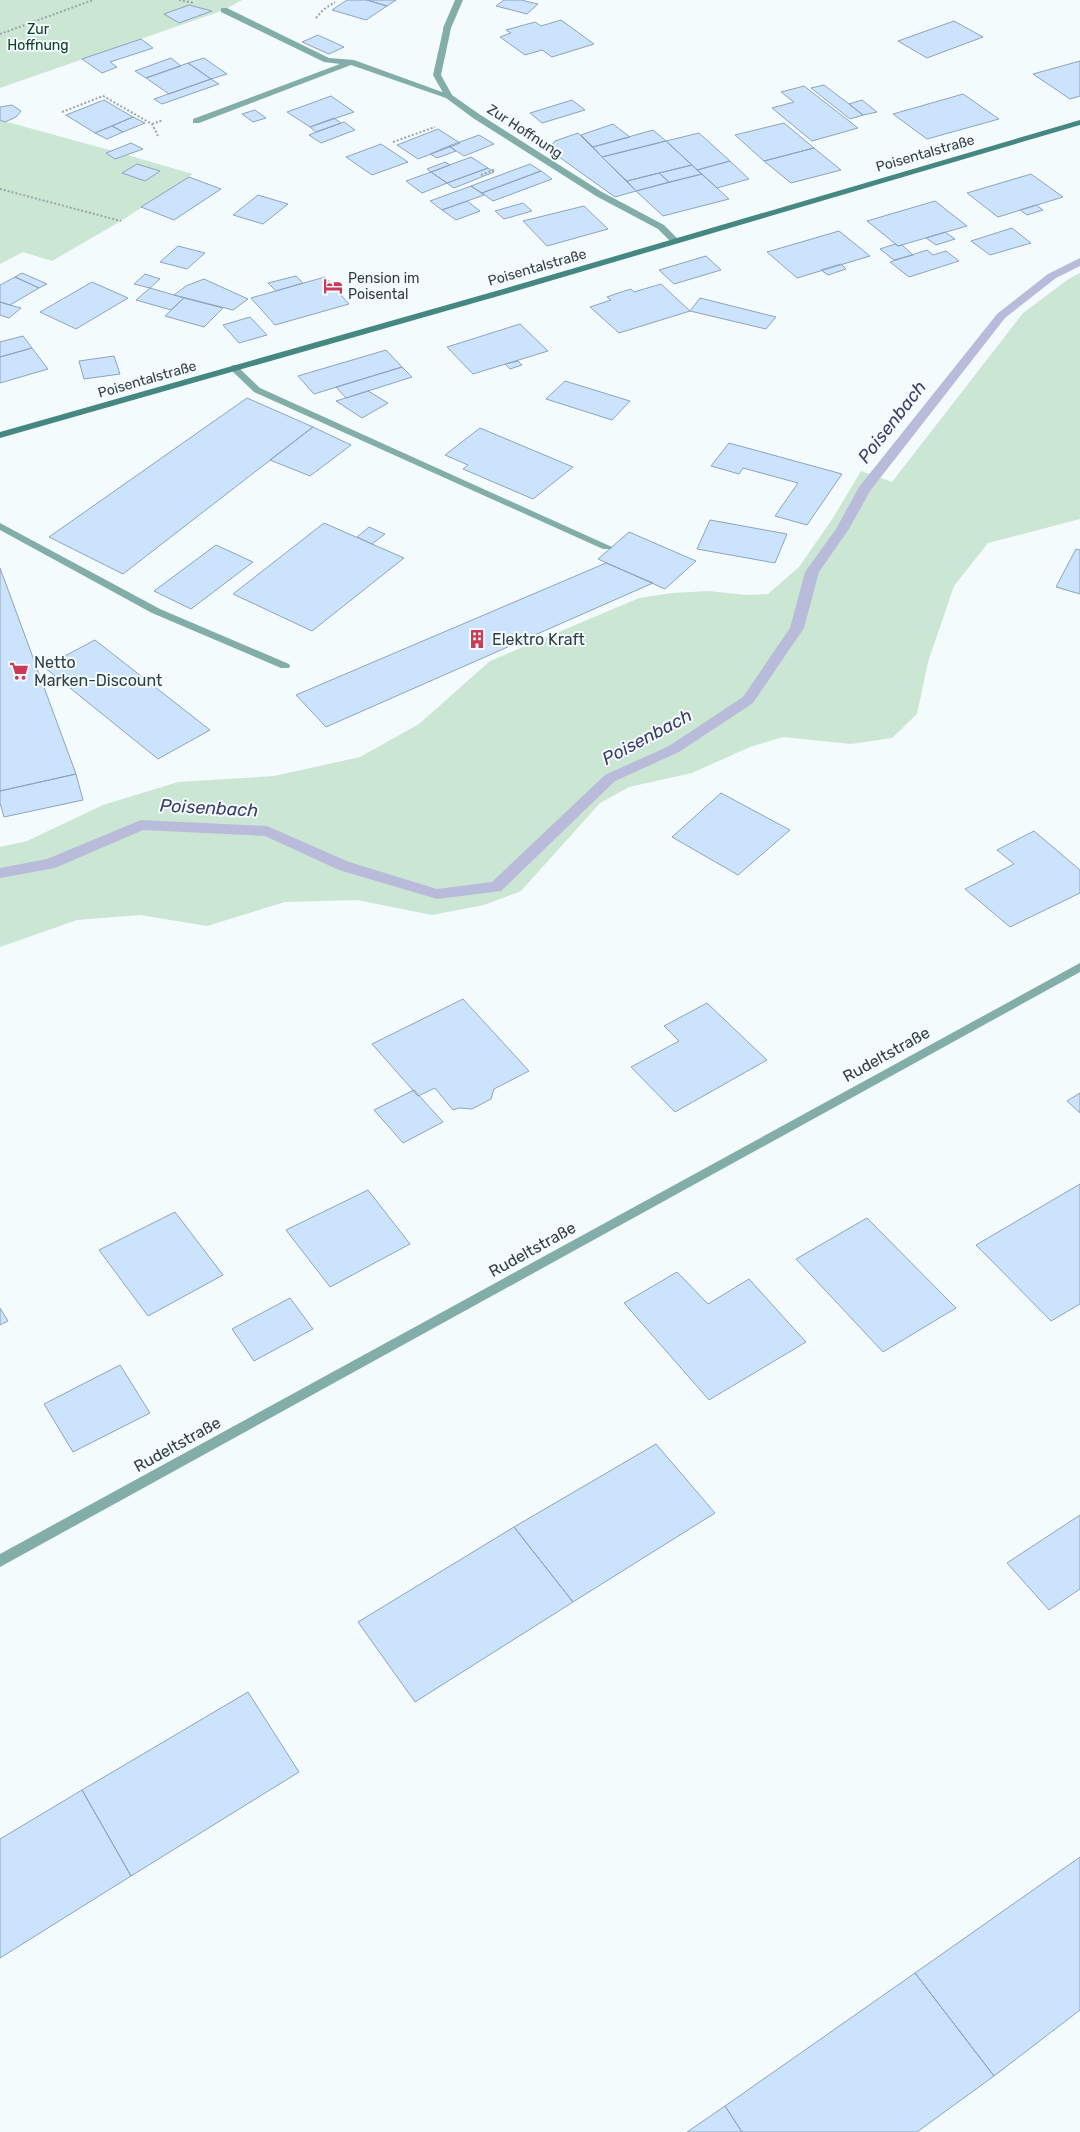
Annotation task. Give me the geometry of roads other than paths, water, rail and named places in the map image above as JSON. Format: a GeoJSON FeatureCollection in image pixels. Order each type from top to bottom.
{"type":"FeatureCollection","features":[{"type":"Feature","properties":{"kind":"main road","name":"Poisentalstraße"},"geometry":{"type":"LineString","coordinates":[[0,435],[675,241],[1080,122]]}},
{"type":"Feature","properties":{"kind":"street","name":"Zur Hoffnung"},"geometry":{"type":"LineString","coordinates":[[459,0],[447,28],[437,75],[449,96],[476,116],[599,194],[661,228],[675,241]]}},
{"type":"Feature","properties":{"kind":"street"},"geometry":{"type":"LineString","coordinates":[[224,10],[327,60],[351,62],[449,96]]}},
{"type":"Feature","properties":{"kind":"street"},"geometry":{"type":"LineString","coordinates":[[196,121],[351,62]]}},
{"type":"Feature","properties":{"kind":"street"},"geometry":{"type":"LineString","coordinates":[[234,368],[257,390],[608,547]]}},
{"type":"Feature","properties":{"kind":"street"},"geometry":{"type":"LineString","coordinates":[[0,526],[43,551],[156,610],[284,666]]}},
{"type":"Feature","properties":{"kind":"street","name":"Rudeltstraße"},"geometry":{"type":"LineString","coordinates":[[0,1561],[1080,967]]}},
{"type":"Feature","properties":{"kind":"waterway","name":"Poisenbach"},"geometry":{"type":"LineString","coordinates":[[0,873],[50,864],[141,825],[267,831],[344,866],[437,894],[496,887],[610,778],[674,749],[748,700],[797,628],[812,572],[842,529],[864,490],[1001,316],[1052,276],[1080,261]]}},
{"type":"Feature","properties":{"kind":"place","name":"Pension im Poisental"},"geometry":{"type":"Point","coordinates":[333,286]}},
{"type":"Feature","properties":{"kind":"place","name":"Elektro Kraft"},"geometry":{"type":"Point","coordinates":[477,639]}},
{"type":"Feature","properties":{"kind":"place","name":"Netto Marken-Discount"},"geometry":{"type":"Point","coordinates":[19,671]}}]}
